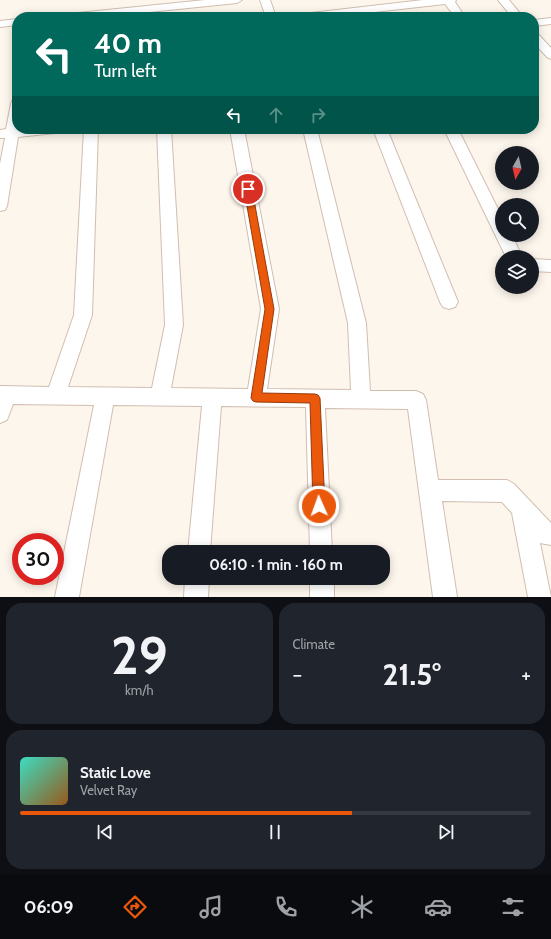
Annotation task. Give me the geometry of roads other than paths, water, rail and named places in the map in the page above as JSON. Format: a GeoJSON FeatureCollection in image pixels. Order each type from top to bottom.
{"type":"FeatureCollection","features":[{"type":"Feature","properties":{"kind":"street"},"geometry":{"type":"LineString","coordinates":[[133,12],[237,0]]}},
{"type":"Feature","properties":{"kind":"street"},"geometry":{"type":"LineString","coordinates":[[264,0],[269,12]]}},
{"type":"Feature","properties":{"kind":"street"},"geometry":{"type":"LineString","coordinates":[[345,12],[449,0],[457,12]]}},
{"type":"Feature","properties":{"kind":"street"},"geometry":{"type":"LineString","coordinates":[[503,0],[514,12]]}},
{"type":"Feature","properties":{"kind":"street"},"geometry":{"type":"LineString","coordinates":[[193,4],[195,12]]}},
{"type":"Feature","properties":{"kind":"street"},"geometry":{"type":"LineString","coordinates":[[539,22],[551,21]]}},
{"type":"Feature","properties":{"kind":"street"},"geometry":{"type":"LineString","coordinates":[[0,24],[12,23]]}},
{"type":"Feature","properties":{"kind":"street"},"geometry":{"type":"LineString","coordinates":[[539,41],[550,53]]}},
{"type":"Feature","properties":{"kind":"street"},"geometry":{"type":"LineString","coordinates":[[539,52],[550,53]]}},
{"type":"Feature","properties":{"kind":"street"},"geometry":{"type":"LineString","coordinates":[[0,206],[6,133],[12,117]]}},
{"type":"Feature","properties":{"kind":"street"},"geometry":{"type":"LineString","coordinates":[[56,395],[83,315],[91,134]]}},
{"type":"Feature","properties":{"kind":"street"},"geometry":{"type":"LineString","coordinates":[[160,397],[174,325],[164,134]]}},
{"type":"Feature","properties":{"kind":"street"},"geometry":{"type":"LineString","coordinates":[[238,134],[270,309],[256,398]]}},
{"type":"Feature","properties":{"kind":"street"},"geometry":{"type":"LineString","coordinates":[[311,134],[357,323],[361,399]]}},
{"type":"Feature","properties":{"kind":"street"},"geometry":{"type":"LineString","coordinates":[[382,134],[449,302]]}},
{"type":"Feature","properties":{"kind":"street"},"geometry":{"type":"LineString","coordinates":[[453,134],[495,218]]}},
{"type":"Feature","properties":{"kind":"street"},"geometry":{"type":"LineString","coordinates":[[539,265],[551,266]]}},
{"type":"Feature","properties":{"kind":"street"},"geometry":{"type":"LineString","coordinates":[[0,414],[3,395],[416,400],[445,597]]}},
{"type":"Feature","properties":{"kind":"street"},"geometry":{"type":"LineString","coordinates":[[67,597],[105,396]]}},
{"type":"Feature","properties":{"kind":"street"},"geometry":{"type":"LineString","coordinates":[[200,545],[212,397]]}},
{"type":"Feature","properties":{"kind":"street"},"geometry":{"type":"LineString","coordinates":[[315,398],[320,545]]}},
{"type":"Feature","properties":{"kind":"street"},"geometry":{"type":"LineString","coordinates":[[429,490],[508,491],[546,534],[551,534]]}},
{"type":"Feature","properties":{"kind":"street"},"geometry":{"type":"LineString","coordinates":[[522,507],[540,597]]}},
{"type":"Feature","properties":{"kind":"street"},"geometry":{"type":"LineString","coordinates":[[196,597],[197,585]]}},
{"type":"Feature","properties":{"kind":"street"},"geometry":{"type":"LineString","coordinates":[[322,585],[322,597]]}}]}
